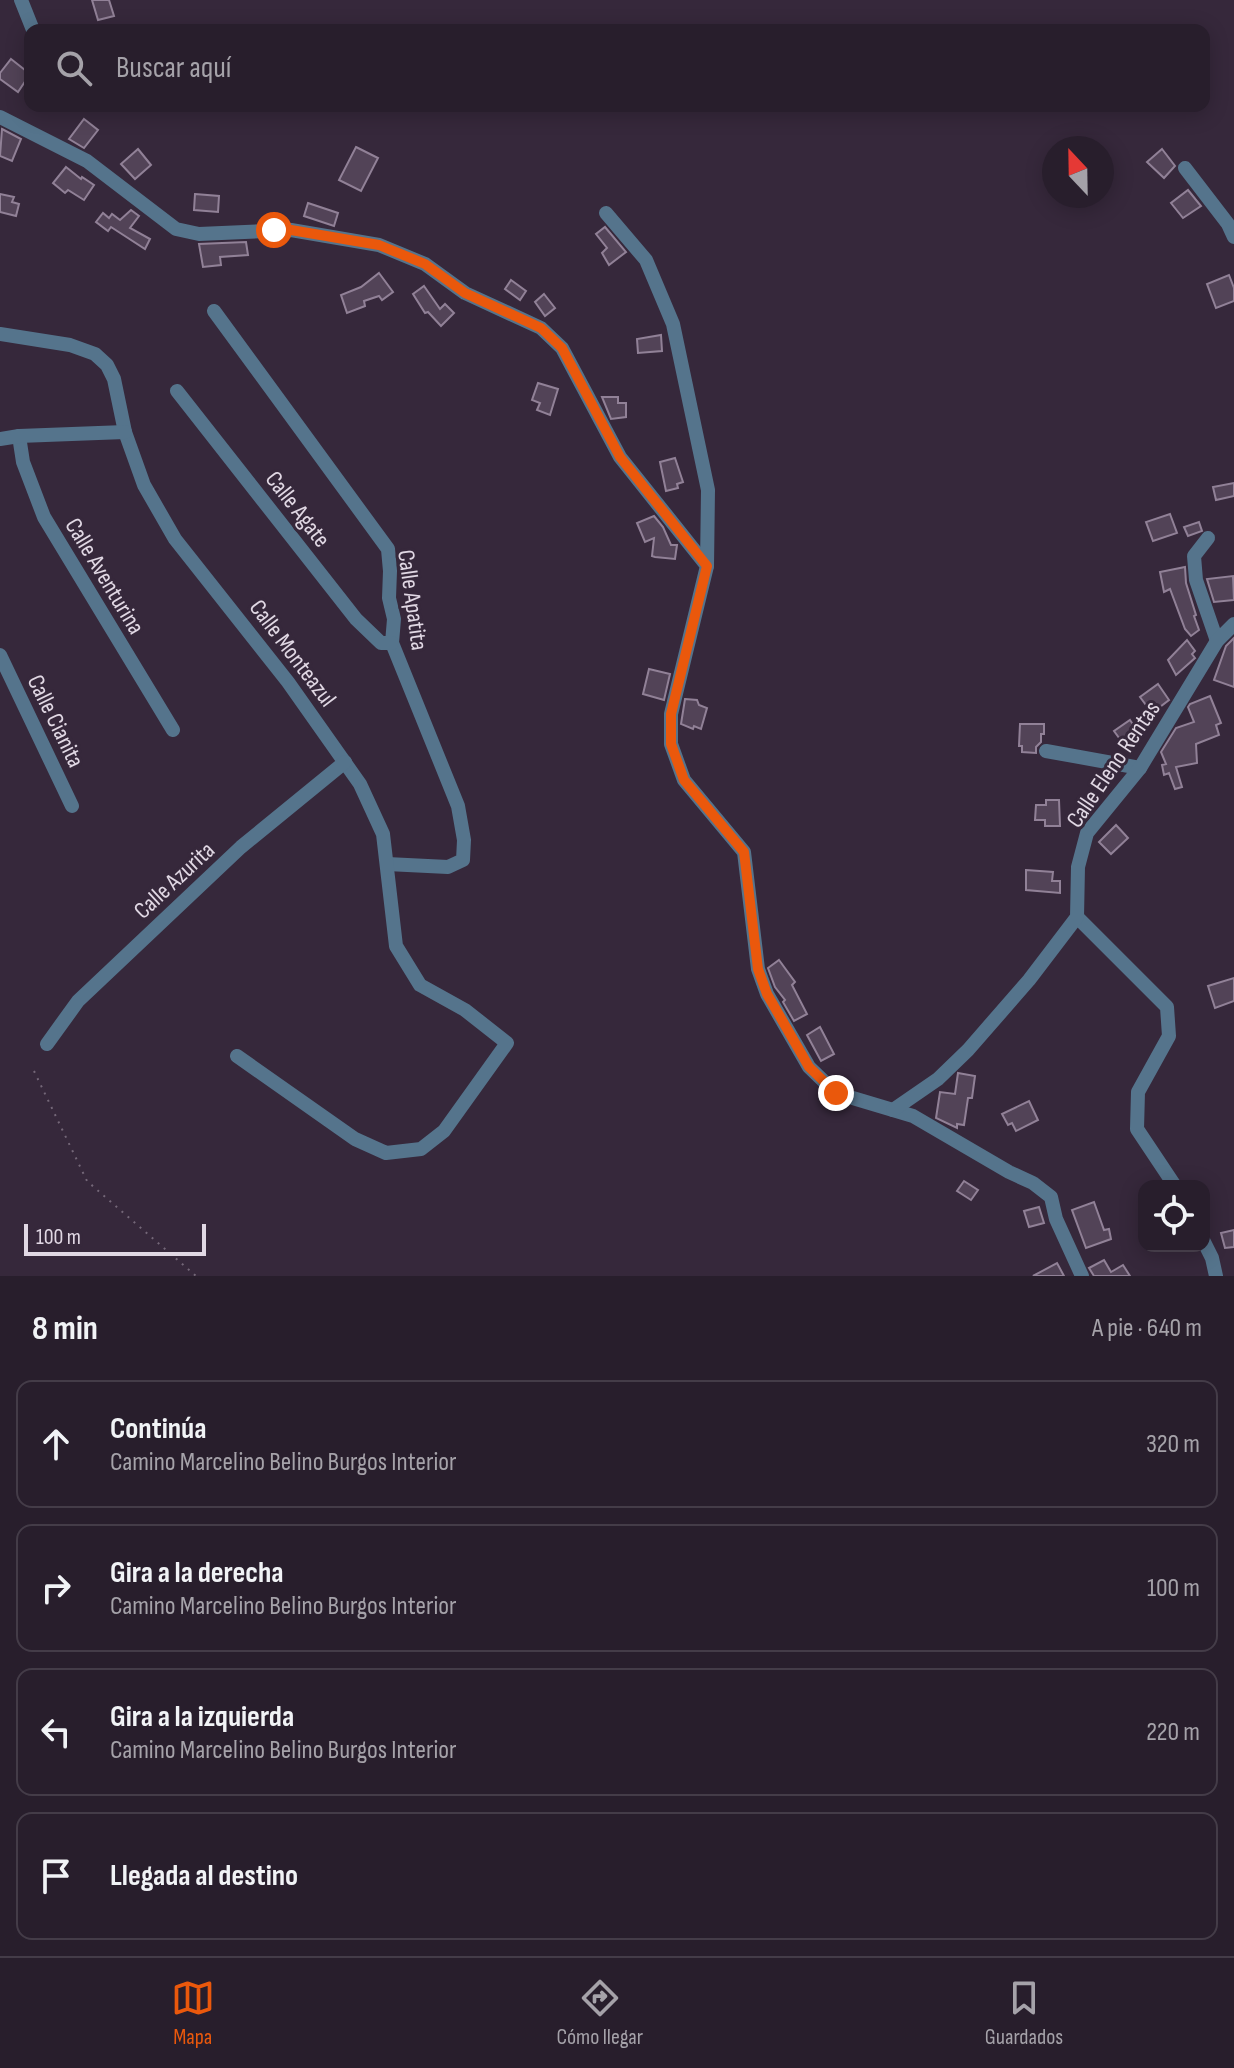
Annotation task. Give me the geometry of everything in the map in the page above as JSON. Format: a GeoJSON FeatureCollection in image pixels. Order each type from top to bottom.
{"type":"FeatureCollection","features":[{"type":"Feature","properties":{"kind":"street"},"geometry":{"type":"LineString","coordinates":[[21,0],[31,24]]}},
{"type":"Feature","properties":{"kind":"street"},"geometry":{"type":"LineString","coordinates":[[0,117],[87,161],[176,229],[199,234],[291,230],[379,245],[425,264],[465,293],[541,328],[562,348],[620,457],[707,566]]}},
{"type":"Feature","properties":{"kind":"street"},"geometry":{"type":"LineString","coordinates":[[1185,168],[1228,224],[1234,237]]}},
{"type":"Feature","properties":{"kind":"street"},"geometry":{"type":"LineString","coordinates":[[606,213],[646,260],[673,324],[708,490],[707,566],[671,714],[671,744],[684,780],[744,852],[758,969],[767,994],[809,1067],[836,1093],[913,1116],[1033,1183],[1051,1197],[1056,1219],[1082,1276]]}},
{"type":"Feature","properties":{"kind":"street","name":"Calle Apatita"},"geometry":{"type":"LineString","coordinates":[[214,311],[388,549],[389,598],[394,619],[392,643],[458,806],[464,840],[463,860],[448,867],[387,864]]}},
{"type":"Feature","properties":{"kind":"street","name":"Calle Monteazul"},"geometry":{"type":"LineString","coordinates":[[0,334],[70,345],[95,354],[107,365],[114,379],[125,432],[144,485],[175,539],[288,682],[360,784],[383,834],[396,946],[420,985],[465,1010],[507,1043],[444,1131],[421,1149],[386,1153],[355,1139],[237,1056]]}},
{"type":"Feature","properties":{"kind":"street","name":"Calle Agate"},"geometry":{"type":"LineString","coordinates":[[177,391],[356,619],[381,643],[392,643]]}},
{"type":"Feature","properties":{"kind":"street"},"geometry":{"type":"LineString","coordinates":[[0,439],[125,432]]}},
{"type":"Feature","properties":{"kind":"street","name":"Calle Aventurina"},"geometry":{"type":"LineString","coordinates":[[19,436],[23,462],[44,517],[173,730]]}},
{"type":"Feature","properties":{"kind":"street"},"geometry":{"type":"LineString","coordinates":[[1208,538],[1194,556],[1196,580],[1217,641]]}},
{"type":"Feature","properties":{"kind":"street","name":"Calle Eleno Rentas"},"geometry":{"type":"LineString","coordinates":[[1077,917],[1078,867],[1087,833],[1140,768],[1217,641],[1234,624]]}},
{"type":"Feature","properties":{"kind":"street","name":"Calle Cianita"},"geometry":{"type":"LineString","coordinates":[[0,655],[72,806]]}},
{"type":"Feature","properties":{"kind":"street"},"geometry":{"type":"LineString","coordinates":[[1046,751],[1140,768]]}},
{"type":"Feature","properties":{"kind":"street","name":"Calle Azurita"},"geometry":{"type":"LineString","coordinates":[[47,1044],[78,1001],[241,847],[345,762]]}},
{"type":"Feature","properties":{"kind":"street"},"geometry":{"type":"LineString","coordinates":[[893,1110],[938,1079],[968,1050],[1029,980],[1077,917],[1167,1007],[1169,1036],[1138,1092],[1137,1129],[1171,1180]]}},
{"type":"Feature","properties":{"kind":"street"},"geometry":{"type":"LineString","coordinates":[[1209,1252],[1216,1276]]}},
{"type":"Feature","properties":{"kind":"path"},"geometry":{"type":"LineString","coordinates":[[34,1071],[87,1181],[196,1276]]}},
{"type":"Feature","properties":{"kind":"building"},"geometry":{"type":"Polygon","coordinates":[[[92,0],[109,0],[114,16],[98,20],[92,0]]]}},
{"type":"Feature","properties":{"kind":"building"},"geometry":{"type":"Polygon","coordinates":[[[11,59],[24,69],[24,83],[18,92],[0,79],[0,73],[11,59]]]}},
{"type":"Feature","properties":{"kind":"building"},"geometry":{"type":"Polygon","coordinates":[[[84,119],[98,130],[84,148],[69,139],[84,119]]]}},
{"type":"Feature","properties":{"kind":"building"},"geometry":{"type":"Polygon","coordinates":[[[2,129],[21,139],[12,161],[0,156],[2,129]]]}},
{"type":"Feature","properties":{"kind":"building"},"geometry":{"type":"Polygon","coordinates":[[[356,147],[378,158],[361,191],[339,180],[356,147]]]}},
{"type":"Feature","properties":{"kind":"building"},"geometry":{"type":"Polygon","coordinates":[[[138,149],[151,165],[135,179],[121,164],[138,149]]]}},
{"type":"Feature","properties":{"kind":"building"},"geometry":{"type":"Polygon","coordinates":[[[1162,149],[1175,166],[1164,178],[1147,162],[1162,149]]]}},
{"type":"Feature","properties":{"kind":"building"},"geometry":{"type":"Polygon","coordinates":[[[66,167],[94,185],[84,200],[68,190],[65,193],[53,183],[66,167]]]}},
{"type":"Feature","properties":{"kind":"building"},"geometry":{"type":"Polygon","coordinates":[[[1188,190],[1201,206],[1183,218],[1171,203],[1188,190]]]}},
{"type":"Feature","properties":{"kind":"building"},"geometry":{"type":"Polygon","coordinates":[[[0,194],[14,197],[12,202],[19,204],[16,216],[0,212],[0,194]]]}},
{"type":"Feature","properties":{"kind":"building"},"geometry":{"type":"Polygon","coordinates":[[[195,194],[219,196],[218,212],[194,210],[195,194]]]}},
{"type":"Feature","properties":{"kind":"building"},"geometry":{"type":"Polygon","coordinates":[[[308,203],[338,213],[334,226],[304,216],[308,203]]]}},
{"type":"Feature","properties":{"kind":"building"},"geometry":{"type":"Polygon","coordinates":[[[131,210],[139,216],[130,228],[150,239],[145,249],[111,227],[108,231],[96,222],[103,213],[109,218],[112,214],[120,220],[131,210]]]}},
{"type":"Feature","properties":{"kind":"building"},"geometry":{"type":"Polygon","coordinates":[[[605,227],[626,252],[609,265],[602,253],[607,248],[596,234],[605,227]]]}},
{"type":"Feature","properties":{"kind":"building"},"geometry":{"type":"Polygon","coordinates":[[[246,242],[248,255],[220,257],[221,265],[203,267],[199,244],[246,242]]]}},
{"type":"Feature","properties":{"kind":"building"},"geometry":{"type":"Polygon","coordinates":[[[379,273],[393,292],[382,300],[379,296],[364,301],[365,306],[347,313],[341,295],[361,287],[379,273]]]}},
{"type":"Feature","properties":{"kind":"building"},"geometry":{"type":"Polygon","coordinates":[[[1229,275],[1234,288],[1234,301],[1216,308],[1207,284],[1229,275]]]}},
{"type":"Feature","properties":{"kind":"building"},"geometry":{"type":"Polygon","coordinates":[[[511,280],[526,291],[520,300],[505,289],[511,280]]]}},
{"type":"Feature","properties":{"kind":"building"},"geometry":{"type":"Polygon","coordinates":[[[424,286],[440,309],[445,304],[454,313],[441,326],[428,312],[425,313],[413,294],[424,286]]]}},
{"type":"Feature","properties":{"kind":"building"},"geometry":{"type":"Polygon","coordinates":[[[544,294],[555,308],[545,316],[535,302],[544,294]]]}},
{"type":"Feature","properties":{"kind":"building"},"geometry":{"type":"Polygon","coordinates":[[[661,335],[662,351],[638,353],[637,339],[661,335]]]}},
{"type":"Feature","properties":{"kind":"building"},"geometry":{"type":"Polygon","coordinates":[[[538,383],[558,389],[550,415],[537,410],[540,403],[532,400],[538,383]]]}},
{"type":"Feature","properties":{"kind":"building"},"geometry":{"type":"Polygon","coordinates":[[[602,397],[618,397],[618,403],[626,403],[626,417],[611,419],[602,397]]]}},
{"type":"Feature","properties":{"kind":"building"},"geometry":{"type":"Polygon","coordinates":[[[675,458],[683,482],[677,484],[678,488],[666,491],[660,462],[675,458]]]}},
{"type":"Feature","properties":{"kind":"building"},"geometry":{"type":"Polygon","coordinates":[[[1234,483],[1234,496],[1216,500],[1213,487],[1234,483]]]}},
{"type":"Feature","properties":{"kind":"building"},"geometry":{"type":"Polygon","coordinates":[[[1170,514],[1177,533],[1153,541],[1146,522],[1170,514]]]}},
{"type":"Feature","properties":{"kind":"building"},"geometry":{"type":"Polygon","coordinates":[[[654,516],[671,545],[677,545],[675,559],[652,556],[654,538],[645,542],[637,523],[654,516]]]}},
{"type":"Feature","properties":{"kind":"building"},"geometry":{"type":"Polygon","coordinates":[[[1199,522],[1202,531],[1188,536],[1184,527],[1199,522]]]}},
{"type":"Feature","properties":{"kind":"building"},"geometry":{"type":"Polygon","coordinates":[[[1185,567],[1186,583],[1199,630],[1191,636],[1185,629],[1170,589],[1164,592],[1160,572],[1185,567]]]}},
{"type":"Feature","properties":{"kind":"building"},"geometry":{"type":"Polygon","coordinates":[[[1233,576],[1234,600],[1214,602],[1207,579],[1233,576]]]}},
{"type":"Feature","properties":{"kind":"building"},"geometry":{"type":"Polygon","coordinates":[[[1234,638],[1234,687],[1214,680],[1226,646],[1234,638]]]}},
{"type":"Feature","properties":{"kind":"building"},"geometry":{"type":"Polygon","coordinates":[[[1187,640],[1195,651],[1192,654],[1195,658],[1176,675],[1168,660],[1187,640]]]}},
{"type":"Feature","properties":{"kind":"building"},"geometry":{"type":"Polygon","coordinates":[[[649,669],[670,674],[664,700],[643,694],[649,669]]]}},
{"type":"Feature","properties":{"kind":"building"},"geometry":{"type":"Polygon","coordinates":[[[1158,684],[1169,700],[1152,713],[1140,697],[1158,684]]]}},
{"type":"Feature","properties":{"kind":"building"},"geometry":{"type":"Polygon","coordinates":[[[1210,696],[1221,723],[1216,725],[1219,735],[1196,744],[1197,763],[1176,767],[1182,787],[1175,789],[1169,773],[1164,775],[1162,765],[1166,764],[1161,752],[1176,728],[1194,722],[1188,707],[1190,704],[1210,696]]]}},
{"type":"Feature","properties":{"kind":"building"},"geometry":{"type":"Polygon","coordinates":[[[685,699],[697,700],[699,705],[707,708],[701,729],[681,724],[685,699]]]}},
{"type":"Feature","properties":{"kind":"building"},"geometry":{"type":"Polygon","coordinates":[[[1130,720],[1138,732],[1122,742],[1114,731],[1130,720]]]}},
{"type":"Feature","properties":{"kind":"building"},"geometry":{"type":"Polygon","coordinates":[[[1020,724],[1044,724],[1044,734],[1041,734],[1036,753],[1022,752],[1022,746],[1019,746],[1020,724]]]}},
{"type":"Feature","properties":{"kind":"building"},"geometry":{"type":"Polygon","coordinates":[[[1046,800],[1059,800],[1060,826],[1045,826],[1045,820],[1035,820],[1036,805],[1046,805],[1046,800]]]}},
{"type":"Feature","properties":{"kind":"building"},"geometry":{"type":"Polygon","coordinates":[[[1116,825],[1128,838],[1111,854],[1099,842],[1116,825]]]}},
{"type":"Feature","properties":{"kind":"building"},"geometry":{"type":"Polygon","coordinates":[[[1026,870],[1053,872],[1052,881],[1060,881],[1060,893],[1026,890],[1026,870]]]}},
{"type":"Feature","properties":{"kind":"building"},"geometry":{"type":"Polygon","coordinates":[[[779,960],[795,982],[792,985],[807,1014],[794,1021],[768,968],[779,960]]]}},
{"type":"Feature","properties":{"kind":"building"},"geometry":{"type":"Polygon","coordinates":[[[1234,978],[1234,1001],[1215,1008],[1208,986],[1234,978]]]}},
{"type":"Feature","properties":{"kind":"building"},"geometry":{"type":"Polygon","coordinates":[[[820,1027],[834,1054],[821,1061],[807,1035],[820,1027]]]}},
{"type":"Feature","properties":{"kind":"building"},"geometry":{"type":"Polygon","coordinates":[[[958,1073],[975,1076],[964,1125],[957,1124],[957,1128],[936,1118],[940,1092],[955,1094],[958,1073]]]}},
{"type":"Feature","properties":{"kind":"building"},"geometry":{"type":"Polygon","coordinates":[[[1029,1101],[1038,1120],[1016,1131],[1002,1114],[1029,1101]]]}},
{"type":"Feature","properties":{"kind":"building"},"geometry":{"type":"Polygon","coordinates":[[[964,1181],[978,1190],[971,1200],[957,1191],[964,1181]]]}},
{"type":"Feature","properties":{"kind":"building"},"geometry":{"type":"Polygon","coordinates":[[[1094,1202],[1104,1230],[1109,1229],[1111,1239],[1086,1248],[1072,1210],[1094,1202]]]}},
{"type":"Feature","properties":{"kind":"building"},"geometry":{"type":"Polygon","coordinates":[[[1039,1207],[1044,1223],[1029,1227],[1024,1211],[1039,1207]]]}},
{"type":"Feature","properties":{"kind":"building"},"geometry":{"type":"Polygon","coordinates":[[[1234,1230],[1234,1247],[1225,1248],[1221,1233],[1234,1230]]]}},
{"type":"Feature","properties":{"kind":"building"},"geometry":{"type":"Polygon","coordinates":[[[1104,1260],[1111,1272],[1123,1265],[1130,1276],[1094,1276],[1089,1268],[1104,1260]]]}},
{"type":"Feature","properties":{"kind":"building"},"geometry":{"type":"Polygon","coordinates":[[[1057,1263],[1064,1276],[1033,1276],[1057,1263]]]}},
{"type":"Feature","properties":{"kind":"route"},"geometry":{"type":"LineString","coordinates":[[274,230],[291,230],[379,245],[425,264],[465,293],[541,328],[562,348],[620,457],[707,566],[671,714],[671,744],[684,780],[744,852],[758,969],[767,994],[809,1067],[836,1093]]}}]}
